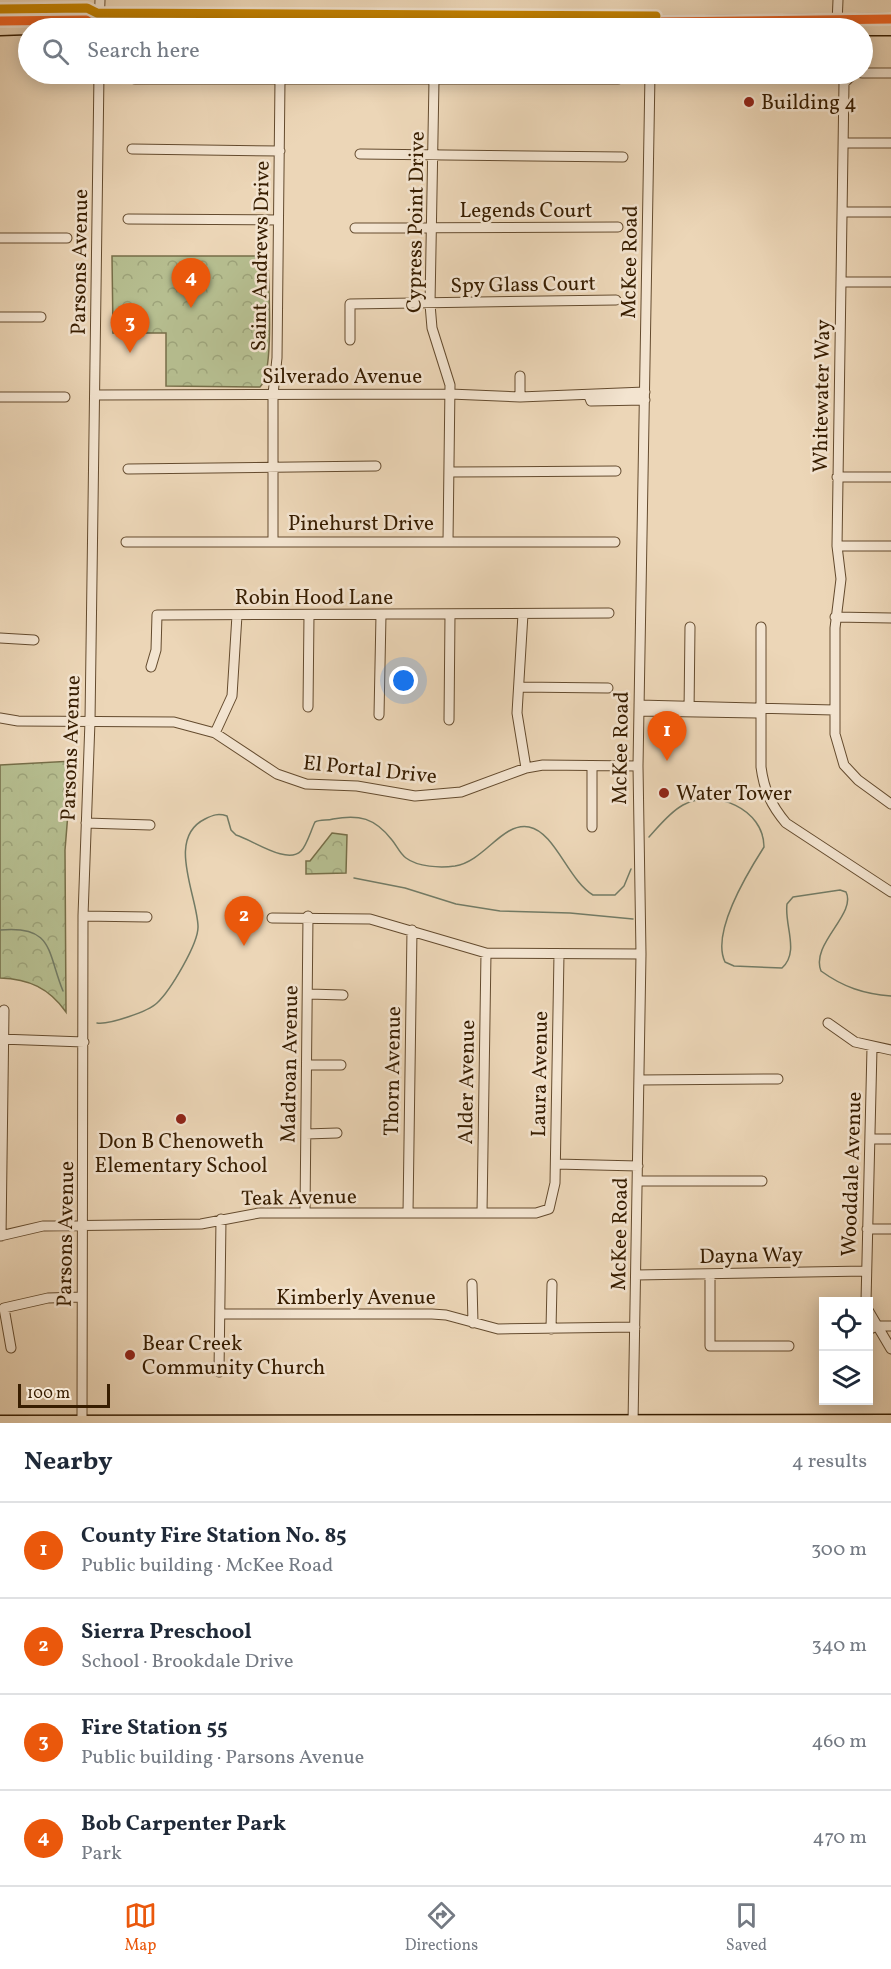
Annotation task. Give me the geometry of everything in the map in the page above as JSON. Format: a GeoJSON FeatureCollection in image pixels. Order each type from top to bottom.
{"type":"FeatureCollection","features":[{"type":"Feature","properties":{"kind":"main road"},"geometry":{"type":"LineString","coordinates":[[873,20],[891,20]]}},
{"type":"Feature","properties":{"kind":"main road"},"geometry":{"type":"LineString","coordinates":[[0,21],[18,21]]}},
{"type":"Feature","properties":{"kind":"main road"},"geometry":{"type":"LineString","coordinates":[[0,30],[18,30]]}},
{"type":"Feature","properties":{"kind":"main road"},"geometry":{"type":"LineString","coordinates":[[873,30],[891,30]]}},
{"type":"Feature","properties":{"kind":"main road"},"geometry":{"type":"LineString","coordinates":[[0,1420],[82,1422],[891,1420]]}},
{"type":"Feature","properties":{"kind":"street"},"geometry":{"type":"LineString","coordinates":[[97,18],[100,0]]}},
{"type":"Feature","properties":{"kind":"street"},"geometry":{"type":"LineString","coordinates":[[838,0],[838,18]]}},
{"type":"Feature","properties":{"kind":"street"},"geometry":{"type":"LineString","coordinates":[[873,73],[891,73]]}},
{"type":"Feature","properties":{"kind":"street","name":"Parsons Avenue"},"geometry":{"type":"LineString","coordinates":[[82,1422],[83,916],[90,721],[99,84]]}},
{"type":"Feature","properties":{"kind":"street","name":"Saint Andrews Drive"},"geometry":{"type":"LineString","coordinates":[[273,541],[273,394],[277,358],[280,84]]}},
{"type":"Feature","properties":{"kind":"street","name":"Cypress Point Drive"},"geometry":{"type":"LineString","coordinates":[[434,84],[430,304],[432,328],[446,369],[450,394],[448,541]]}},
{"type":"Feature","properties":{"kind":"street","name":"McKee Road"},"geometry":{"type":"LineString","coordinates":[[633,1421],[641,954],[638,766],[650,84]]}},
{"type":"Feature","properties":{"kind":"street","name":"Whitewater Way"},"geometry":{"type":"LineString","coordinates":[[844,84],[837,477],[837,546],[841,579],[835,617],[835,734],[844,765],[858,780],[891,804]]}},
{"type":"Feature","properties":{"kind":"street"},"geometry":{"type":"LineString","coordinates":[[844,143],[891,143]]}},
{"type":"Feature","properties":{"kind":"street"},"geometry":{"type":"LineString","coordinates":[[132,149],[280,151]]}},
{"type":"Feature","properties":{"kind":"street"},"geometry":{"type":"LineString","coordinates":[[360,154],[623,157]]}},
{"type":"Feature","properties":{"kind":"street"},"geometry":{"type":"LineString","coordinates":[[842,212],[891,212]]}},
{"type":"Feature","properties":{"kind":"street"},"geometry":{"type":"LineString","coordinates":[[128,219],[278,220]]}},
{"type":"Feature","properties":{"kind":"street","name":"Legends Court"},"geometry":{"type":"LineString","coordinates":[[355,228],[618,227]]}},
{"type":"Feature","properties":{"kind":"street"},"geometry":{"type":"LineString","coordinates":[[0,238],[67,238]]}},
{"type":"Feature","properties":{"kind":"street"},"geometry":{"type":"LineString","coordinates":[[841,282],[891,282]]}},
{"type":"Feature","properties":{"kind":"street","name":"Spy Glass Court"},"geometry":{"type":"LineString","coordinates":[[350,340],[350,304],[616,300]]}},
{"type":"Feature","properties":{"kind":"street"},"geometry":{"type":"LineString","coordinates":[[0,317],[41,317]]}},
{"type":"Feature","properties":{"kind":"street"},"geometry":{"type":"LineString","coordinates":[[520,376],[520,397]]}},
{"type":"Feature","properties":{"kind":"street","name":"Silverado Avenue"},"geometry":{"type":"LineString","coordinates":[[95,395],[450,394],[520,397],[589,396],[591,401],[645,396]]}},
{"type":"Feature","properties":{"kind":"street"},"geometry":{"type":"LineString","coordinates":[[0,397],[65,397]]}},
{"type":"Feature","properties":{"kind":"street"},"geometry":{"type":"LineString","coordinates":[[128,469],[376,466]]}},
{"type":"Feature","properties":{"kind":"street"},"geometry":{"type":"LineString","coordinates":[[449,472],[616,471]]}},
{"type":"Feature","properties":{"kind":"street"},"geometry":{"type":"LineString","coordinates":[[837,477],[891,477]]}},
{"type":"Feature","properties":{"kind":"street","name":"Pinehurst Drive"},"geometry":{"type":"LineString","coordinates":[[126,542],[615,542]]}},
{"type":"Feature","properties":{"kind":"street"},"geometry":{"type":"LineString","coordinates":[[837,546],[891,546]]}},
{"type":"Feature","properties":{"kind":"street","name":"Robin Hood Lane"},"geometry":{"type":"LineString","coordinates":[[151,667],[156,650],[157,615],[609,613]]}},
{"type":"Feature","properties":{"kind":"street"},"geometry":{"type":"LineString","coordinates":[[523,614],[517,713],[526,768]]}},
{"type":"Feature","properties":{"kind":"street"},"geometry":{"type":"LineString","coordinates":[[215,733],[232,696],[237,615]]}},
{"type":"Feature","properties":{"kind":"street"},"geometry":{"type":"LineString","coordinates":[[308,707],[309,615]]}},
{"type":"Feature","properties":{"kind":"street"},"geometry":{"type":"LineString","coordinates":[[379,715],[381,615]]}},
{"type":"Feature","properties":{"kind":"street"},"geometry":{"type":"LineString","coordinates":[[449,720],[450,615]]}},
{"type":"Feature","properties":{"kind":"street"},"geometry":{"type":"LineString","coordinates":[[835,617],[891,618]]}},
{"type":"Feature","properties":{"kind":"street"},"geometry":{"type":"LineString","coordinates":[[689,709],[690,627]]}},
{"type":"Feature","properties":{"kind":"street"},"geometry":{"type":"LineString","coordinates":[[761,627],[761,767],[764,786],[774,808],[786,823],[891,892]]}},
{"type":"Feature","properties":{"kind":"street"},"geometry":{"type":"LineString","coordinates":[[0,638],[34,640]]}},
{"type":"Feature","properties":{"kind":"street"},"geometry":{"type":"LineString","coordinates":[[519,687],[608,688]]}},
{"type":"Feature","properties":{"kind":"street"},"geometry":{"type":"LineString","coordinates":[[639,708],[689,709],[758,706],[762,710],[834,710]]}},
{"type":"Feature","properties":{"kind":"street","name":"El Portal Drive"},"geometry":{"type":"LineString","coordinates":[[0,718],[174,722],[215,733],[277,774],[306,784],[357,786],[414,796],[461,792],[526,768],[553,765],[638,766]]}},
{"type":"Feature","properties":{"kind":"street"},"geometry":{"type":"LineString","coordinates":[[592,766],[592,827]]}},
{"type":"Feature","properties":{"kind":"street"},"geometry":{"type":"LineString","coordinates":[[86,823],[150,825]]}},
{"type":"Feature","properties":{"kind":"street"},"geometry":{"type":"LineString","coordinates":[[83,916],[147,916]]}},
{"type":"Feature","properties":{"kind":"street","name":"Madroan Avenue"},"geometry":{"type":"LineString","coordinates":[[305,1213],[308,916]]}},
{"type":"Feature","properties":{"kind":"street"},"geometry":{"type":"LineString","coordinates":[[272,918],[355,917],[412,930],[486,953],[641,954]]}},
{"type":"Feature","properties":{"kind":"street","name":"Thorn Avenue"},"geometry":{"type":"LineString","coordinates":[[408,1213],[412,930]]}},
{"type":"Feature","properties":{"kind":"street","name":"Alder Avenue"},"geometry":{"type":"LineString","coordinates":[[482,1213],[486,953]]}},
{"type":"Feature","properties":{"kind":"street","name":"Laura Avenue"},"geometry":{"type":"LineString","coordinates":[[554,1194],[559,954]]}},
{"type":"Feature","properties":{"kind":"street"},"geometry":{"type":"LineString","coordinates":[[309,994],[343,995]]}},
{"type":"Feature","properties":{"kind":"street"},"geometry":{"type":"LineString","coordinates":[[1,1236],[4,1010]]}},
{"type":"Feature","properties":{"kind":"street"},"geometry":{"type":"LineString","coordinates":[[828,1023],[855,1042],[872,1048],[891,1050]]}},
{"type":"Feature","properties":{"kind":"street"},"geometry":{"type":"LineString","coordinates":[[2,1039],[84,1042]]}},
{"type":"Feature","properties":{"kind":"street","name":"Wooddale Avenue"},"geometry":{"type":"LineString","coordinates":[[866,1297],[872,1048]]}},
{"type":"Feature","properties":{"kind":"street"},"geometry":{"type":"LineString","coordinates":[[308,1065],[341,1065]]}},
{"type":"Feature","properties":{"kind":"street"},"geometry":{"type":"LineString","coordinates":[[640,1080],[778,1079]]}},
{"type":"Feature","properties":{"kind":"street"},"geometry":{"type":"LineString","coordinates":[[306,1134],[337,1133]]}},
{"type":"Feature","properties":{"kind":"street"},"geometry":{"type":"LineString","coordinates":[[870,1139],[891,1139]]}},
{"type":"Feature","properties":{"kind":"street"},"geometry":{"type":"LineString","coordinates":[[555,1164],[638,1166]]}},
{"type":"Feature","properties":{"kind":"street"},"geometry":{"type":"LineString","coordinates":[[638,1181],[762,1181]]}},
{"type":"Feature","properties":{"kind":"street","name":"Teak Avenue"},"geometry":{"type":"LineString","coordinates":[[1,1236],[43,1226],[201,1224],[259,1213],[536,1213],[549,1209],[554,1194]]}},
{"type":"Feature","properties":{"kind":"street"},"geometry":{"type":"LineString","coordinates":[[219,1372],[221,1219]]}},
{"type":"Feature","properties":{"kind":"street"},"geometry":{"type":"LineString","coordinates":[[867,1229],[891,1230]]}},
{"type":"Feature","properties":{"kind":"street","name":"Dayna Way"},"geometry":{"type":"LineString","coordinates":[[636,1275],[866,1270]]}},
{"type":"Feature","properties":{"kind":"street"},"geometry":{"type":"LineString","coordinates":[[710,1274],[710,1346],[789,1346]]}},
{"type":"Feature","properties":{"kind":"street"},"geometry":{"type":"LineString","coordinates":[[472,1284],[473,1323]]}},
{"type":"Feature","properties":{"kind":"street"},"geometry":{"type":"LineString","coordinates":[[551,1329],[552,1284]]}},
{"type":"Feature","properties":{"kind":"street"},"geometry":{"type":"LineString","coordinates":[[11,1348],[4,1308],[48,1298],[82,1297]]}},
{"type":"Feature","properties":{"kind":"street","name":"Kimberly Avenue"},"geometry":{"type":"LineString","coordinates":[[220,1314],[432,1314],[446,1315],[498,1329],[635,1327]]}},
{"type":"Feature","properties":{"kind":"street"},"geometry":{"type":"LineString","coordinates":[[873,1328],[891,1326]]}},
{"type":"Feature","properties":{"kind":"street"},"geometry":{"type":"LineString","coordinates":[[873,1328],[891,1349]]}},
{"type":"Feature","properties":{"kind":"green space"},"geometry":{"type":"Polygon","coordinates":[[[112,256],[268,256],[268,364],[260,387],[166,386],[166,333],[113,333],[112,256]]]}},
{"type":"Feature","properties":{"kind":"green space"},"geometry":{"type":"Polygon","coordinates":[[[73,761],[71,809],[68,813],[65,850],[66,1012],[53,997],[38,986],[20,980],[0,978],[0,765],[73,761]]]}},
{"type":"Feature","properties":{"kind":"green space"},"geometry":{"type":"Polygon","coordinates":[[[332,833],[347,835],[346,873],[306,874],[306,861],[310,861],[332,833]]]}},
{"type":"Feature","properties":{"kind":"waterway"},"geometry":{"type":"LineString","coordinates":[[649,837],[674,811],[696,800],[709,799],[736,805],[756,822],[762,834],[764,847],[749,871],[727,919],[722,950],[725,962],[734,966],[782,968],[787,962],[791,946],[787,904],[793,897],[840,890],[846,892],[848,901],[840,920],[822,950],[819,961],[821,971],[854,989],[891,996]]}},
{"type":"Feature","properties":{"kind":"waterway"},"geometry":{"type":"LineString","coordinates":[[97,1023],[119,1020],[153,1006],[163,997],[183,966],[194,944],[198,926],[186,868],[187,839],[193,828],[213,816],[227,816],[231,830],[236,835],[287,855],[295,855],[301,851],[315,822],[351,817],[366,819],[386,833],[406,858],[423,865],[436,867],[466,863],[510,830],[529,827],[546,838],[576,879],[593,895],[615,895],[624,886],[631,869]]}},
{"type":"Feature","properties":{"kind":"waterway"},"geometry":{"type":"LineString","coordinates":[[354,878],[405,888],[456,904],[500,911],[570,913],[633,919]]}},
{"type":"Feature","properties":{"kind":"waterway"},"geometry":{"type":"LineString","coordinates":[[0,930],[30,932],[39,937],[46,944],[63,991]]}},
{"type":"Feature","properties":{"kind":"transit line"},"geometry":{"type":"LineString","coordinates":[[0,9],[87,8],[97,13],[656,16]]}},
{"type":"Feature","properties":{"kind":"transit line"},"geometry":{"type":"LineString","coordinates":[[873,19],[891,19]]}},
{"type":"Feature","properties":{"kind":"transit line"},"geometry":{"type":"LineString","coordinates":[[0,21],[18,21]]}},
{"type":"Feature","properties":{"kind":"place","name":"Building 4"},"geometry":{"type":"Point","coordinates":[749,102]}},
{"type":"Feature","properties":{"kind":"place","name":"Bob Carpenter Park"},"geometry":{"type":"Point","coordinates":[191,308]}},
{"type":"Feature","properties":{"kind":"place","name":"Fire Station 55"},"geometry":{"type":"Point","coordinates":[130,353]}},
{"type":"Feature","properties":{"kind":"place","name":"County Fire Station No. 85"},"geometry":{"type":"Point","coordinates":[667,761]}},
{"type":"Feature","properties":{"kind":"place","name":"Water Tower"},"geometry":{"type":"Point","coordinates":[664,793]}},
{"type":"Feature","properties":{"kind":"place","name":"Sierra Preschool"},"geometry":{"type":"Point","coordinates":[244,946]}},
{"type":"Feature","properties":{"kind":"place","name":"Don B Chenoweth Elementary School"},"geometry":{"type":"Point","coordinates":[181,1119]}},
{"type":"Feature","properties":{"kind":"place","name":"Bear Creek Community Church"},"geometry":{"type":"Point","coordinates":[130,1355]}}]}
